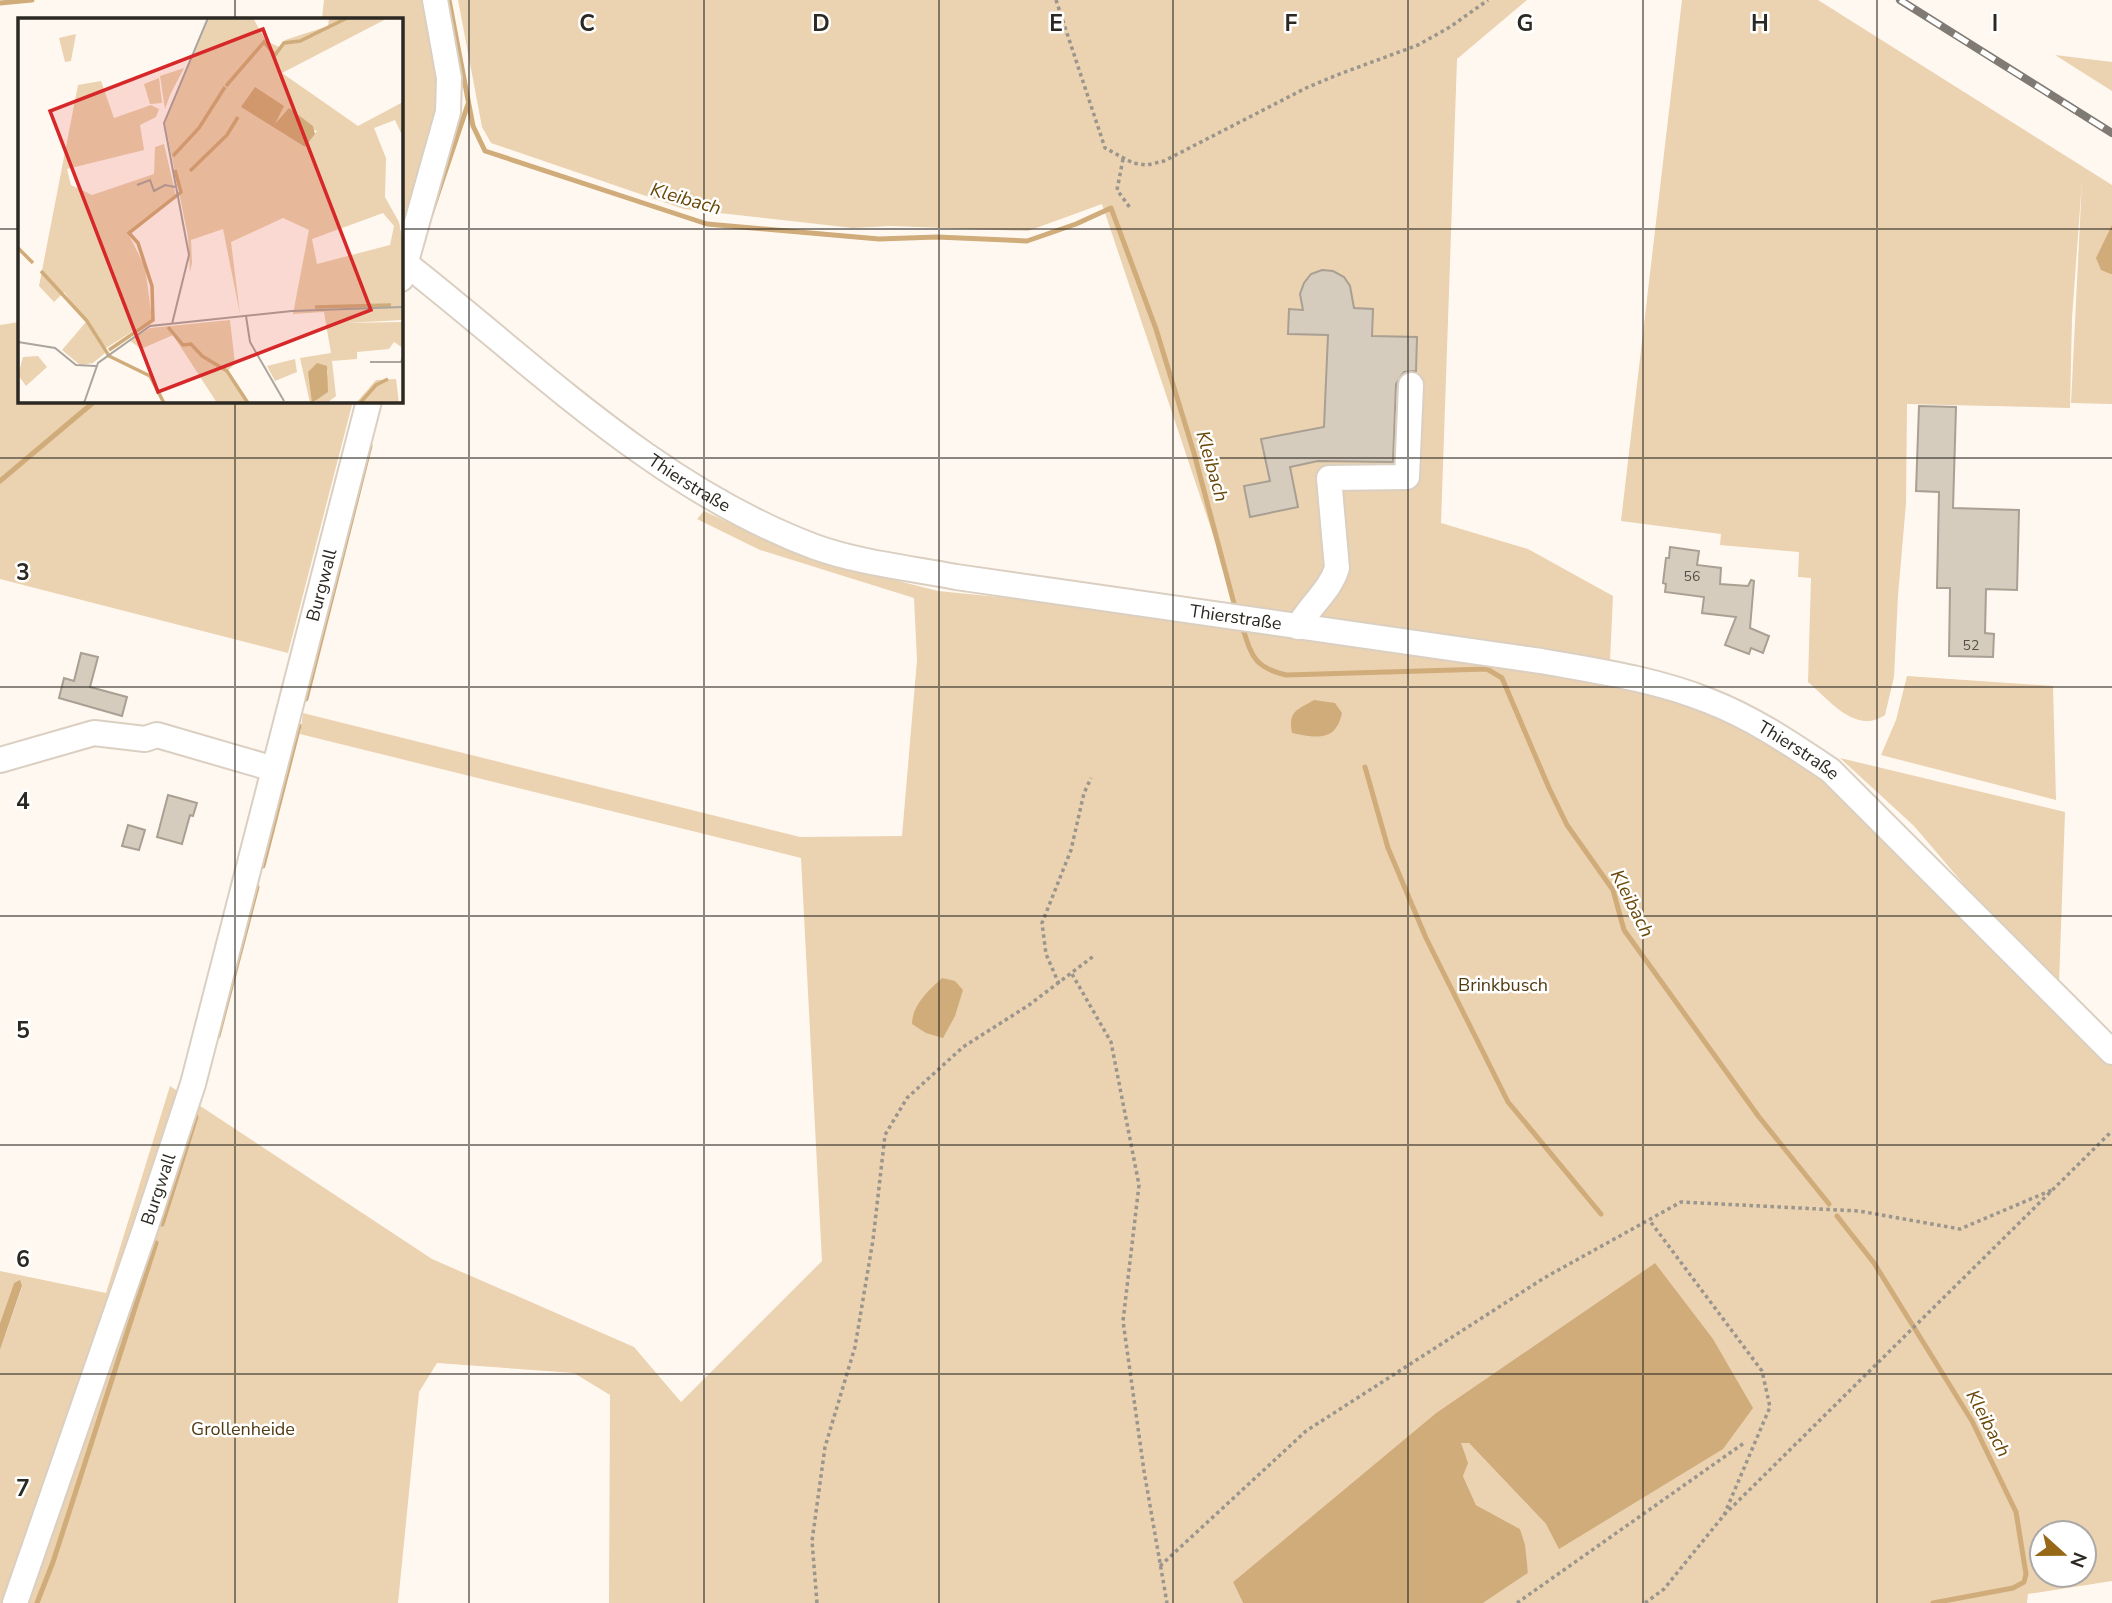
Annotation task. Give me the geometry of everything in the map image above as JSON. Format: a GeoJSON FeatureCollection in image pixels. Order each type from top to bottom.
{"type":"FeatureCollection","features":[{"type":"Feature","properties":{"kind":"street","name":"Thierstraße"},"geometry":{"type":"LineString","coordinates":[[435,0],[449,78],[448,112],[403,271],[650,459],[701,492],[818,548],[868,561],[956,577],[1541,661],[1625,676],[1704,699],[1749,719],[1791,743],[1839,779],[2112,1052]]}},
{"type":"Feature","properties":{"kind":"street","name":"Thierstraße"},"geometry":{"type":"LineString","coordinates":[[1298,627],[1308,609],[1333,581],[1337,568],[1329,478],[1407,477],[1411,385]]}},
{"type":"Feature","properties":{"kind":"street","name":"Burgwall"},"geometry":{"type":"LineString","coordinates":[[15,1603],[193,1084],[369,402]]}},
{"type":"Feature","properties":{"kind":"street"},"geometry":{"type":"LineString","coordinates":[[0,760],[94,733],[145,739],[157,735],[274,769]]}},
{"type":"Feature","properties":{"kind":"path"},"geometry":{"type":"LineString","coordinates":[[1056,0],[1105,148],[1123,159],[1147,165],[1175,156],[1306,88],[1418,45],[1450,27],[1488,0]]}},
{"type":"Feature","properties":{"kind":"path"},"geometry":{"type":"LineString","coordinates":[[1123,159],[1117,190],[1131,209]]}},
{"type":"Feature","properties":{"kind":"path"},"geometry":{"type":"LineString","coordinates":[[1059,984],[1046,954],[1042,923],[1071,850],[1084,793],[1091,778]]}},
{"type":"Feature","properties":{"kind":"path"},"geometry":{"type":"LineString","coordinates":[[817,1603],[812,1541],[825,1447],[855,1347],[873,1240],[886,1135],[907,1098],[963,1047],[1059,984],[1095,955]]}},
{"type":"Feature","properties":{"kind":"path"},"geometry":{"type":"LineString","coordinates":[[1072,974],[1111,1042],[1139,1185],[1122,1321],[1143,1471],[1167,1603]]}},
{"type":"Feature","properties":{"kind":"path"},"geometry":{"type":"LineString","coordinates":[[1645,1603],[1664,1588],[1724,1515],[2112,1131]]}},
{"type":"Feature","properties":{"kind":"path"},"geometry":{"type":"LineString","coordinates":[[1160,1566],[1306,1431],[1544,1278],[1681,1202],[1859,1211],[1961,1229],[2052,1190]]}},
{"type":"Feature","properties":{"kind":"path"},"geometry":{"type":"LineString","coordinates":[[1650,1221],[1762,1371],[1770,1407],[1724,1515]]}},
{"type":"Feature","properties":{"kind":"path"},"geometry":{"type":"LineString","coordinates":[[1517,1603],[1744,1443]]}},
{"type":"Feature","properties":{"kind":"green space"},"geometry":{"type":"Polygon","coordinates":[[[324,0],[421,0],[438,84],[438,110],[402,223],[402,18],[322,18],[324,0]]]}},
{"type":"Feature","properties":{"kind":"green space"},"geometry":{"type":"Polygon","coordinates":[[[458,0],[1527,0],[1457,59],[1441,523],[1528,549],[1613,596],[1610,661],[1238,609],[1102,204],[1028,231],[890,226],[853,228],[684,209],[491,143],[482,127],[458,0]]]}},
{"type":"Feature","properties":{"kind":"green space"},"geometry":{"type":"Polygon","coordinates":[[[1682,0],[1818,0],[2112,185],[2112,404],[2071,403],[2082,181],[2072,318],[2070,408],[1907,404],[1906,503],[1894,677],[1885,715],[1874,720],[1864,721],[1844,713],[1808,682],[1811,578],[1798,577],[1799,552],[1720,545],[1721,534],[1621,521],[1682,0]]]}},
{"type":"Feature","properties":{"kind":"green space"},"geometry":{"type":"Polygon","coordinates":[[[2055,55],[2112,62],[2112,91],[2055,55]]]}},
{"type":"Feature","properties":{"kind":"green space"},"geometry":{"type":"Polygon","coordinates":[[[18,322],[18,402],[353,402],[288,653],[0,579],[0,325],[18,322]]]}},
{"type":"Feature","properties":{"kind":"green space","name":"Brinkbusch"},"geometry":{"type":"Polygon","coordinates":[[[704,511],[776,545],[831,564],[938,591],[1097,607],[1419,653],[1667,694],[1789,748],[2112,1058],[2112,1581],[2098,1583],[2098,1519],[2028,1519],[2028,1589],[2060,1589],[2028,1594],[2027,1603],[1483,1603],[1528,1573],[1520,1529],[1476,1505],[1463,1476],[1461,1443],[1469,1443],[1546,1524],[1655,1263],[1436,1413],[1233,1582],[1243,1603],[609,1603],[610,1395],[574,1373],[437,1363],[419,1392],[398,1603],[0,1603],[0,1350],[22,1287],[14,1283],[0,1323],[0,1271],[106,1293],[170,1086],[432,1259],[634,1347],[681,1402],[822,1261],[801,858],[300,734],[303,713],[800,837],[902,836],[917,660],[914,598],[760,550],[697,519],[704,511]]]}},
{"type":"Feature","properties":{"kind":"green space"},"geometry":{"type":"Polygon","coordinates":[[[1907,676],[2053,686],[2056,800],[1881,755],[1896,720],[1907,676]]]}},
{"type":"Feature","properties":{"kind":"green space"},"geometry":{"type":"Polygon","coordinates":[[[1840,758],[2065,812],[2059,984],[1978,901],[1914,826],[1840,758]]]}},
{"type":"Feature","properties":{"kind":"shaded area"},"geometry":{"type":"Polygon","coordinates":[[[2112,225],[2111,274],[2101,270],[2096,258],[2112,225]]]}},
{"type":"Feature","properties":{"kind":"shaded area"},"geometry":{"type":"Polygon","coordinates":[[[1314,700],[1335,703],[1342,713],[1335,729],[1317,737],[1292,733],[1291,720],[1295,712],[1314,700]]]}},
{"type":"Feature","properties":{"kind":"shaded area"},"geometry":{"type":"Polygon","coordinates":[[[942,978],[955,981],[963,990],[955,1016],[943,1038],[926,1033],[912,1024],[918,1004],[942,978]]]}},
{"type":"Feature","properties":{"kind":"shaded area"},"geometry":{"type":"Polygon","coordinates":[[[1655,1263],[1713,1339],[1753,1408],[1723,1449],[1559,1549],[1546,1524],[1469,1443],[1461,1443],[1468,1463],[1463,1476],[1476,1505],[1520,1529],[1528,1573],[1483,1603],[1243,1603],[1233,1582],[1436,1413],[1655,1263]]]}},
{"type":"Feature","properties":{"kind":"shaded area"},"geometry":{"type":"Polygon","coordinates":[[[20,1280],[22,1286],[0,1350],[0,1323],[14,1283],[20,1280]]]}},
{"type":"Feature","properties":{"kind":"building"},"geometry":{"type":"Polygon","coordinates":[[[1322,270],[1333,271],[1344,277],[1350,286],[1354,308],[1373,309],[1372,336],[1417,337],[1416,371],[1404,372],[1396,384],[1393,462],[1318,461],[1290,467],[1298,507],[1250,517],[1244,486],[1270,481],[1261,439],[1324,427],[1328,335],[1288,334],[1289,309],[1303,310],[1300,294],[1304,283],[1311,274],[1322,270]]]}},
{"type":"Feature","properties":{"kind":"building"},"geometry":{"type":"Polygon","coordinates":[[[1919,406],[1956,407],[1953,508],[2019,510],[2017,590],[1986,589],[1985,633],[1994,634],[1993,657],[1949,656],[1950,588],[1937,588],[1939,492],[1916,491],[1919,406]]]}},
{"type":"Feature","properties":{"kind":"building"},"geometry":{"type":"Polygon","coordinates":[[[1670,547],[1699,551],[1697,565],[1721,568],[1720,584],[1748,586],[1751,580],[1754,581],[1750,628],[1769,636],[1763,653],[1751,648],[1749,654],[1725,645],[1736,617],[1702,613],[1704,597],[1665,592],[1666,584],[1663,583],[1670,547]]]}},
{"type":"Feature","properties":{"kind":"building"},"geometry":{"type":"Polygon","coordinates":[[[81,653],[98,657],[90,687],[127,697],[122,716],[59,698],[64,678],[74,681],[81,653]]]}},
{"type":"Feature","properties":{"kind":"building"},"geometry":{"type":"Polygon","coordinates":[[[168,795],[197,803],[193,816],[190,815],[182,844],[157,837],[168,795]]]}},
{"type":"Feature","properties":{"kind":"building"},"geometry":{"type":"Polygon","coordinates":[[[128,825],[145,830],[139,850],[122,846],[128,825]]]}},
{"type":"Feature","properties":{"kind":"waterway"},"geometry":{"type":"LineString","coordinates":[[0,3],[32,0]]}},
{"type":"Feature","properties":{"kind":"waterway","name":"Kleibach"},"geometry":{"type":"LineString","coordinates":[[449,0],[473,126],[485,151],[707,224],[879,239],[937,237],[1027,241],[1111,208],[1156,329],[1194,453],[1236,611]]}},
{"type":"Feature","properties":{"kind":"waterway"},"geometry":{"type":"LineString","coordinates":[[430,217],[468,104]]}},
{"type":"Feature","properties":{"kind":"waterway"},"geometry":{"type":"LineString","coordinates":[[0,481],[94,402]]}},
{"type":"Feature","properties":{"kind":"waterway"},"geometry":{"type":"LineString","coordinates":[[306,699],[370,446]]}},
{"type":"Feature","properties":{"kind":"waterway","name":"Kleibach"},"geometry":{"type":"LineString","coordinates":[[1242,626],[1255,659],[1267,668],[1286,675],[1487,669],[1502,678],[1567,825],[1613,890],[1624,930],[1759,1117],[1829,1204]]}},
{"type":"Feature","properties":{"kind":"waterway"},"geometry":{"type":"LineString","coordinates":[[263,866],[299,726]]}},
{"type":"Feature","properties":{"kind":"waterway"},"geometry":{"type":"LineString","coordinates":[[1365,767],[1388,848],[1426,938],[1508,1102],[1601,1214]]}},
{"type":"Feature","properties":{"kind":"waterway"},"geometry":{"type":"LineString","coordinates":[[218,1036],[257,887]]}},
{"type":"Feature","properties":{"kind":"waterway"},"geometry":{"type":"LineString","coordinates":[[162,1224],[196,1117]]}},
{"type":"Feature","properties":{"kind":"waterway","name":"Kleibach"},"geometry":{"type":"LineString","coordinates":[[1837,1216],[1874,1263],[1972,1421],[2016,1512],[2026,1574],[2024,1582],[2013,1588],[1933,1603]]}},
{"type":"Feature","properties":{"kind":"waterway"},"geometry":{"type":"LineString","coordinates":[[37,1603],[53,1562],[156,1243]]}},
{"type":"Feature","properties":{"kind":"railway"},"geometry":{"type":"LineString","coordinates":[[1900,0],[2112,133]]}},
{"type":"Feature","properties":{"kind":"park label","name":"Grollenheide"},"geometry":{"type":"Point","coordinates":[243,1429]}}]}
